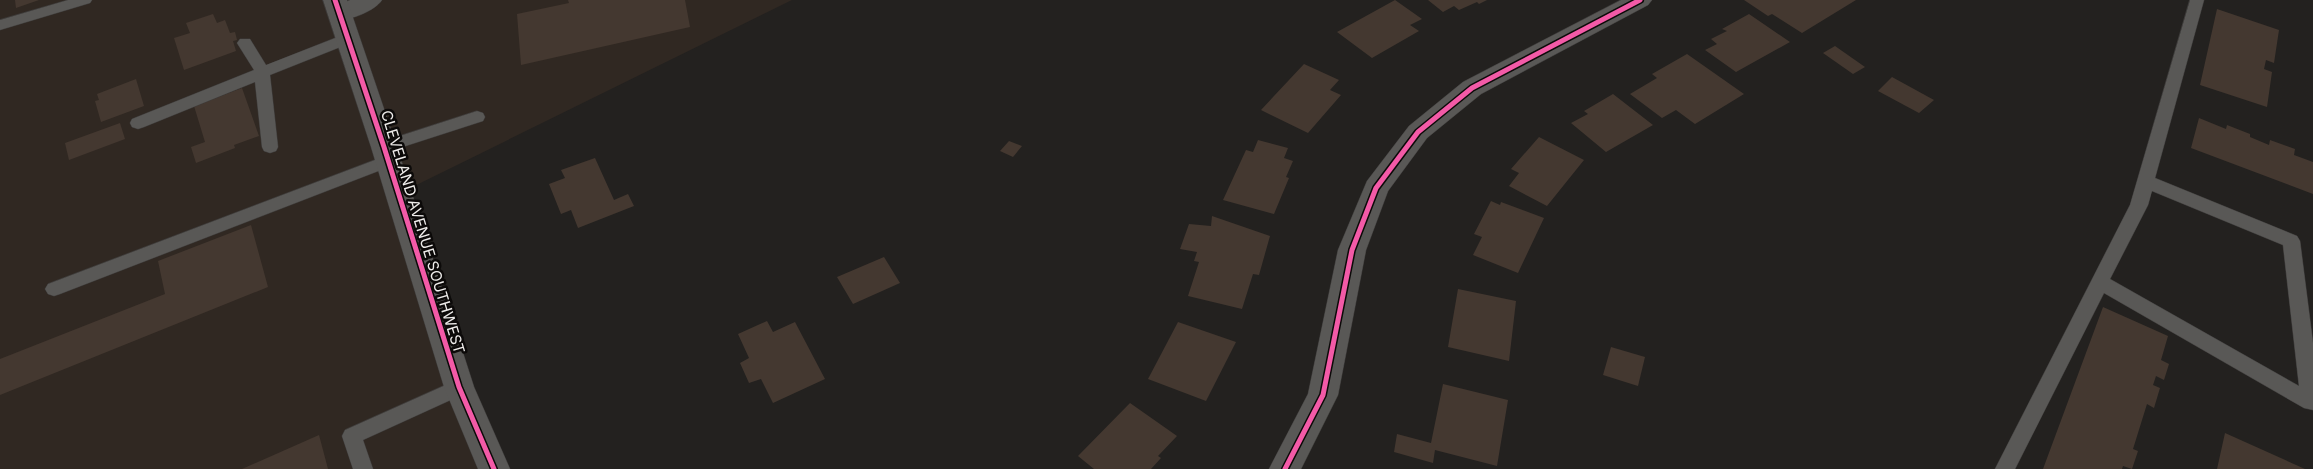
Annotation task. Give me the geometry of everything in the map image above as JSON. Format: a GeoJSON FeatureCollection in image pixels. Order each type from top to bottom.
{"type":"FeatureCollection","features":[{"type":"Feature","properties":{"kind":"street"},"geometry":{"type":"LineString","coordinates":[[341,17],[370,0]]}},
{"type":"Feature","properties":{"kind":"street"},"geometry":{"type":"LineString","coordinates":[[1285,469],[1323,395],[1352,250],[1376,188],[1418,132],[1472,88],[1640,0]]}},
{"type":"Feature","properties":{"kind":"street","name":"CLEVELAND AVENUE SOUTHWEST"},"geometry":{"type":"LineString","coordinates":[[341,17],[386,154],[458,387],[494,469]]}},
{"type":"Feature","properties":{"kind":"lane"},"geometry":{"type":"LineString","coordinates":[[0,25],[85,0]]}},
{"type":"Feature","properties":{"kind":"lane"},"geometry":{"type":"LineString","coordinates":[[2005,469],[2139,205],[2197,0]]}},
{"type":"Feature","properties":{"kind":"lane"},"geometry":{"type":"LineString","coordinates":[[138,123],[262,72],[341,17]]}},
{"type":"Feature","properties":{"kind":"lane"},"geometry":{"type":"LineString","coordinates":[[245,43],[262,72],[270,147]]}},
{"type":"Feature","properties":{"kind":"lane"},"geometry":{"type":"LineString","coordinates":[[54,289],[477,117]]}},
{"type":"Feature","properties":{"kind":"lane"},"geometry":{"type":"LineString","coordinates":[[2100,282],[2311,402],[2292,241],[2145,181]]}},
{"type":"Feature","properties":{"kind":"lane"},"geometry":{"type":"LineString","coordinates":[[363,469],[352,436],[458,387]]}},
{"type":"Feature","properties":{"kind":"shaded area"},"geometry":{"type":"Polygon","coordinates":[[[0,0],[792,0],[392,197],[486,469],[0,469],[0,0]]]}},
{"type":"Feature","properties":{"kind":"building"},"geometry":{"type":"Polygon","coordinates":[[[15,0],[39,0],[16,8],[15,0]]]}},
{"type":"Feature","properties":{"kind":"building"},"geometry":{"type":"Polygon","coordinates":[[[568,0],[685,0],[690,27],[521,65],[517,14],[569,3],[568,0]]]}},
{"type":"Feature","properties":{"kind":"building"},"geometry":{"type":"Polygon","coordinates":[[[1395,0],[1422,19],[1410,25],[1419,31],[1372,58],[1337,32],[1395,0]]]}},
{"type":"Feature","properties":{"kind":"building"},"geometry":{"type":"Polygon","coordinates":[[[1428,0],[1487,0],[1459,10],[1454,6],[1443,12],[1428,0]]]}},
{"type":"Feature","properties":{"kind":"building"},"geometry":{"type":"Polygon","coordinates":[[[1744,0],[1856,0],[1802,33],[1772,14],[1768,16],[1744,0]]]}},
{"type":"Feature","properties":{"kind":"building"},"geometry":{"type":"Polygon","coordinates":[[[2217,9],[2279,30],[2274,63],[2266,60],[2264,69],[2272,72],[2267,107],[2200,85],[2217,9]]]}},
{"type":"Feature","properties":{"kind":"building"},"geometry":{"type":"Polygon","coordinates":[[[213,14],[217,23],[225,20],[230,33],[235,32],[237,40],[233,41],[236,51],[184,70],[174,38],[190,33],[186,23],[213,14]]]}},
{"type":"Feature","properties":{"kind":"building"},"geometry":{"type":"Polygon","coordinates":[[[1749,14],[1790,42],[1736,72],[1705,50],[1717,44],[1711,39],[1727,31],[1722,29],[1749,14]]]}},
{"type":"Feature","properties":{"kind":"building"},"geometry":{"type":"Polygon","coordinates":[[[1835,46],[1865,67],[1853,74],[1823,53],[1835,46]]]}},
{"type":"Feature","properties":{"kind":"building"},"geometry":{"type":"Polygon","coordinates":[[[1687,54],[1744,94],[1695,124],[1676,110],[1662,118],[1630,94],[1657,78],[1652,74],[1687,54]]]}},
{"type":"Feature","properties":{"kind":"building"},"geometry":{"type":"Polygon","coordinates":[[[1304,64],[1339,80],[1330,90],[1341,95],[1308,133],[1261,110],[1304,64]]]}},
{"type":"Feature","properties":{"kind":"building"},"geometry":{"type":"Polygon","coordinates":[[[1892,77],[1934,100],[1919,113],[1878,91],[1892,77]]]}},
{"type":"Feature","properties":{"kind":"building"},"geometry":{"type":"Polygon","coordinates":[[[136,79],[144,106],[101,122],[95,101],[99,100],[97,94],[136,79]]]}},
{"type":"Feature","properties":{"kind":"building"},"geometry":{"type":"Polygon","coordinates":[[[242,88],[259,136],[234,145],[235,148],[196,163],[191,147],[205,142],[194,106],[242,88]]]}},
{"type":"Feature","properties":{"kind":"building"},"geometry":{"type":"Polygon","coordinates":[[[1613,94],[1653,125],[1606,152],[1571,123],[1588,114],[1584,111],[1613,94]]]}},
{"type":"Feature","properties":{"kind":"building"},"geometry":{"type":"Polygon","coordinates":[[[2199,118],[2226,129],[2227,125],[2250,134],[2250,137],[2269,145],[2270,140],[2295,149],[2294,155],[2313,162],[2313,194],[2191,148],[2199,118]]]}},
{"type":"Feature","properties":{"kind":"building"},"geometry":{"type":"Polygon","coordinates":[[[120,123],[125,139],[69,160],[65,143],[120,123]]]}},
{"type":"Feature","properties":{"kind":"building"},"geometry":{"type":"Polygon","coordinates":[[[1539,137],[1584,160],[1547,206],[1509,186],[1519,173],[1511,169],[1539,137]]]}},
{"type":"Feature","properties":{"kind":"building"},"geometry":{"type":"Polygon","coordinates":[[[1258,140],[1288,148],[1284,158],[1293,161],[1286,177],[1289,178],[1274,214],[1223,200],[1246,150],[1253,152],[1258,140]]]}},
{"type":"Feature","properties":{"kind":"building"},"geometry":{"type":"Polygon","coordinates":[[[1009,141],[1022,146],[1013,157],[1000,151],[1009,141]]]}},
{"type":"Feature","properties":{"kind":"building"},"geometry":{"type":"Polygon","coordinates":[[[595,158],[614,200],[628,194],[634,206],[578,228],[571,210],[561,214],[549,184],[565,178],[561,170],[595,158]]]}},
{"type":"Feature","properties":{"kind":"building"},"geometry":{"type":"Polygon","coordinates":[[[1491,201],[1500,205],[1501,202],[1544,218],[1518,273],[1473,255],[1482,237],[1474,234],[1491,201]]]}},
{"type":"Feature","properties":{"kind":"building"},"geometry":{"type":"Polygon","coordinates":[[[1212,216],[1270,236],[1259,275],[1253,274],[1242,309],[1188,296],[1199,262],[1194,261],[1197,252],[1180,249],[1189,224],[1211,226],[1212,216]]]}},
{"type":"Feature","properties":{"kind":"building"},"geometry":{"type":"Polygon","coordinates":[[[251,225],[268,287],[0,395],[0,359],[165,294],[158,261],[251,225]]]}},
{"type":"Feature","properties":{"kind":"building"},"geometry":{"type":"Polygon","coordinates":[[[884,257],[900,283],[853,304],[837,277],[884,257]]]}},
{"type":"Feature","properties":{"kind":"building"},"geometry":{"type":"Polygon","coordinates":[[[1458,289],[1516,301],[1509,361],[1448,347],[1458,289]]]}},
{"type":"Feature","properties":{"kind":"building"},"geometry":{"type":"Polygon","coordinates":[[[2103,307],[2168,336],[2161,360],[2169,364],[2164,380],[2156,376],[2153,385],[2160,388],[2154,408],[2147,404],[2133,449],[2138,451],[2132,469],[2123,466],[2122,469],[2043,469],[2103,307]]]}},
{"type":"Feature","properties":{"kind":"building"},"geometry":{"type":"Polygon","coordinates":[[[767,321],[773,332],[795,322],[825,379],[773,403],[761,379],[749,383],[740,363],[749,358],[738,334],[767,321]]]}},
{"type":"Feature","properties":{"kind":"building"},"geometry":{"type":"Polygon","coordinates":[[[1178,322],[1236,342],[1206,401],[1148,379],[1178,322]]]}},
{"type":"Feature","properties":{"kind":"building"},"geometry":{"type":"Polygon","coordinates":[[[1611,347],[1645,357],[1638,386],[1603,375],[1611,347]]]}},
{"type":"Feature","properties":{"kind":"building"},"geometry":{"type":"Polygon","coordinates":[[[1443,384],[1508,400],[1497,466],[1435,450],[1433,463],[1394,452],[1397,434],[1431,443],[1443,384]]]}},
{"type":"Feature","properties":{"kind":"building"},"geometry":{"type":"Polygon","coordinates":[[[1130,403],[1177,436],[1158,456],[1161,458],[1151,469],[1094,469],[1078,456],[1130,403]]]}},
{"type":"Feature","properties":{"kind":"building"},"geometry":{"type":"Polygon","coordinates":[[[2225,433],[2305,469],[2217,469],[2225,433]]]}},
{"type":"Feature","properties":{"kind":"building"},"geometry":{"type":"Polygon","coordinates":[[[319,435],[328,469],[242,469],[319,435]]]}},
{"type":"Feature","properties":{"kind":"cycle path"},"geometry":{"type":"LineString","coordinates":[[335,0],[384,147],[459,387],[494,469]]}},
{"type":"Feature","properties":{"kind":"cycle path"},"geometry":{"type":"LineString","coordinates":[[1285,469],[1323,395],[1352,250],[1376,188],[1418,132],[1472,88],[1640,0]]}}]}
